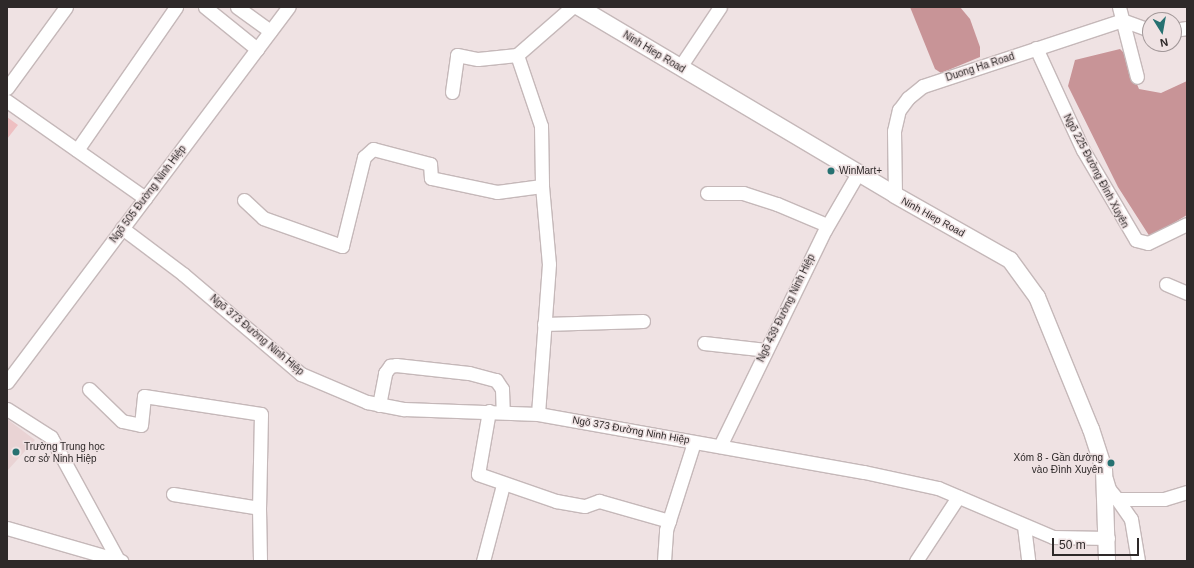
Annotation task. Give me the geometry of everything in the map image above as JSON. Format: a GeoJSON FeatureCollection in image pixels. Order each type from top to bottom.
{"type":"FeatureCollection","features":[{"type":"Feature","properties":{"kind":"main road","name":"Ninh Hiep Road"},"geometry":{"type":"LineString","coordinates":[[579,7],[895,195],[1010,260],[1036,297],[1079,397],[1104,469],[1108,538],[1107,561]]}},
{"type":"Feature","properties":{"kind":"street"},"geometry":{"type":"LineString","coordinates":[[78,150],[176,7]]}},
{"type":"Feature","properties":{"kind":"street"},"geometry":{"type":"LineString","coordinates":[[205,7],[257,49]]}},
{"type":"Feature","properties":{"kind":"street"},"geometry":{"type":"LineString","coordinates":[[237,7],[270,31]]}},
{"type":"Feature","properties":{"kind":"street","name":"Ngõ 505 Đường Ninh Hiệp"},"geometry":{"type":"LineString","coordinates":[[7,382],[289,7]]}},
{"type":"Feature","properties":{"kind":"street"},"geometry":{"type":"LineString","coordinates":[[452,92],[457,55],[478,59],[517,55],[572,7]]}},
{"type":"Feature","properties":{"kind":"street"},"geometry":{"type":"LineString","coordinates":[[680,67],[720,7]]}},
{"type":"Feature","properties":{"kind":"street"},"geometry":{"type":"LineString","coordinates":[[7,88],[64,8]]}},
{"type":"Feature","properties":{"kind":"street"},"geometry":{"type":"LineString","coordinates":[[1121,13],[1142,25]]}},
{"type":"Feature","properties":{"kind":"street"},"geometry":{"type":"LineString","coordinates":[[1121,13],[1137,77]]}},
{"type":"Feature","properties":{"kind":"street","name":"Duong Ha Road"},"geometry":{"type":"LineString","coordinates":[[895,195],[894,131],[899,110],[908,98],[923,86],[1036,48],[1121,13]]}},
{"type":"Feature","properties":{"kind":"street","name":"Ngõ 225 Đường Đình Xuyên"},"geometry":{"type":"LineString","coordinates":[[1036,48],[1083,150],[1136,240],[1148,243],[1187,224]]}},
{"type":"Feature","properties":{"kind":"street"},"geometry":{"type":"LineString","coordinates":[[517,55],[541,126],[542,186],[549,264],[538,414]]}},
{"type":"Feature","properties":{"kind":"street"},"geometry":{"type":"LineString","coordinates":[[7,101],[145,198]]}},
{"type":"Feature","properties":{"kind":"street"},"geometry":{"type":"LineString","coordinates":[[244,200],[263,218],[342,246],[364,157],[373,149],[430,164],[431,178],[490,191],[497,192],[542,186]]}},
{"type":"Feature","properties":{"kind":"street","name":"Ngõ 439 Đường Ninh Hiệp"},"geometry":{"type":"LineString","coordinates":[[720,446],[828,225],[858,173]]}},
{"type":"Feature","properties":{"kind":"street"},"geometry":{"type":"LineString","coordinates":[[706,193],[743,193],[777,204],[828,225]]}},
{"type":"Feature","properties":{"kind":"street","name":"Ngõ 373 Đường Ninh Hiệp"},"geometry":{"type":"LineString","coordinates":[[122,228],[183,274],[301,374],[367,402],[404,409],[538,414],[720,446],[938,488],[1024,526],[1053,537],[1108,538]]}},
{"type":"Feature","properties":{"kind":"street"},"geometry":{"type":"LineString","coordinates":[[1166,284],[1187,293]]}},
{"type":"Feature","properties":{"kind":"street"},"geometry":{"type":"LineString","coordinates":[[544,324],[643,321]]}},
{"type":"Feature","properties":{"kind":"street"},"geometry":{"type":"LineString","coordinates":[[704,343],[766,350]]}},
{"type":"Feature","properties":{"kind":"street"},"geometry":{"type":"LineString","coordinates":[[379,405],[385,373],[390,366],[396,365],[469,373],[496,380],[502,389],[503,412]]}},
{"type":"Feature","properties":{"kind":"street"},"geometry":{"type":"LineString","coordinates":[[89,389],[122,421],[142,425],[144,396],[261,414],[259,508],[260,561]]}},
{"type":"Feature","properties":{"kind":"street"},"geometry":{"type":"LineString","coordinates":[[7,409],[51,437],[119,561]]}},
{"type":"Feature","properties":{"kind":"street"},"geometry":{"type":"LineString","coordinates":[[489,412],[478,474],[503,485],[556,501],[585,506],[599,501],[669,521]]}},
{"type":"Feature","properties":{"kind":"street"},"geometry":{"type":"LineString","coordinates":[[664,561],[669,521],[694,442]]}},
{"type":"Feature","properties":{"kind":"street"},"geometry":{"type":"LineString","coordinates":[[1104,469],[1109,489],[1131,519],[1138,561]]}},
{"type":"Feature","properties":{"kind":"street"},"geometry":{"type":"LineString","coordinates":[[483,561],[503,485]]}},
{"type":"Feature","properties":{"kind":"street"},"geometry":{"type":"LineString","coordinates":[[1117,499],[1164,499],[1187,492]]}},
{"type":"Feature","properties":{"kind":"street"},"geometry":{"type":"LineString","coordinates":[[173,494],[259,508]]}},
{"type":"Feature","properties":{"kind":"street"},"geometry":{"type":"LineString","coordinates":[[916,561],[958,497]]}},
{"type":"Feature","properties":{"kind":"street"},"geometry":{"type":"LineString","coordinates":[[1024,526],[1028,561]]}},
{"type":"Feature","properties":{"kind":"street"},"geometry":{"type":"LineString","coordinates":[[7,528],[119,561]]}},
{"type":"Feature","properties":{"kind":"shaded area"},"geometry":{"type":"Polygon","coordinates":[[[910,7],[960,7],[970,19],[980,47],[980,57],[941,73],[935,69],[910,7]]]}},
{"type":"Feature","properties":{"kind":"shaded area"},"geometry":{"type":"Polygon","coordinates":[[[1120,49],[1124,53],[1139,89],[1161,93],[1187,81],[1187,215],[1150,237],[1118,187],[1068,86],[1075,60],[1120,49]]]}},
{"type":"Feature","properties":{"kind":"shaded area"},"geometry":{"type":"Polygon","coordinates":[[[7,117],[18,125],[7,139],[7,117]]]}},
{"type":"Feature","properties":{"kind":"shaded area","name":"Trường Trung học cơ sở Ninh Hiệp"},"geometry":{"type":"Polygon","coordinates":[[[7,419],[35,440],[7,471],[7,419]]]}},
{"type":"Feature","properties":{"kind":"place","name":"WinMart+"},"geometry":{"type":"Point","coordinates":[831,171]}},
{"type":"Feature","properties":{"kind":"place","name":"Trường Trung học cơ sở Ninh Hiệp"},"geometry":{"type":"Point","coordinates":[16,452]}},
{"type":"Feature","properties":{"kind":"place","name":"Xóm 8 - Gần đường vào Đình Xuyên"},"geometry":{"type":"Point","coordinates":[1111,463]}}]}
